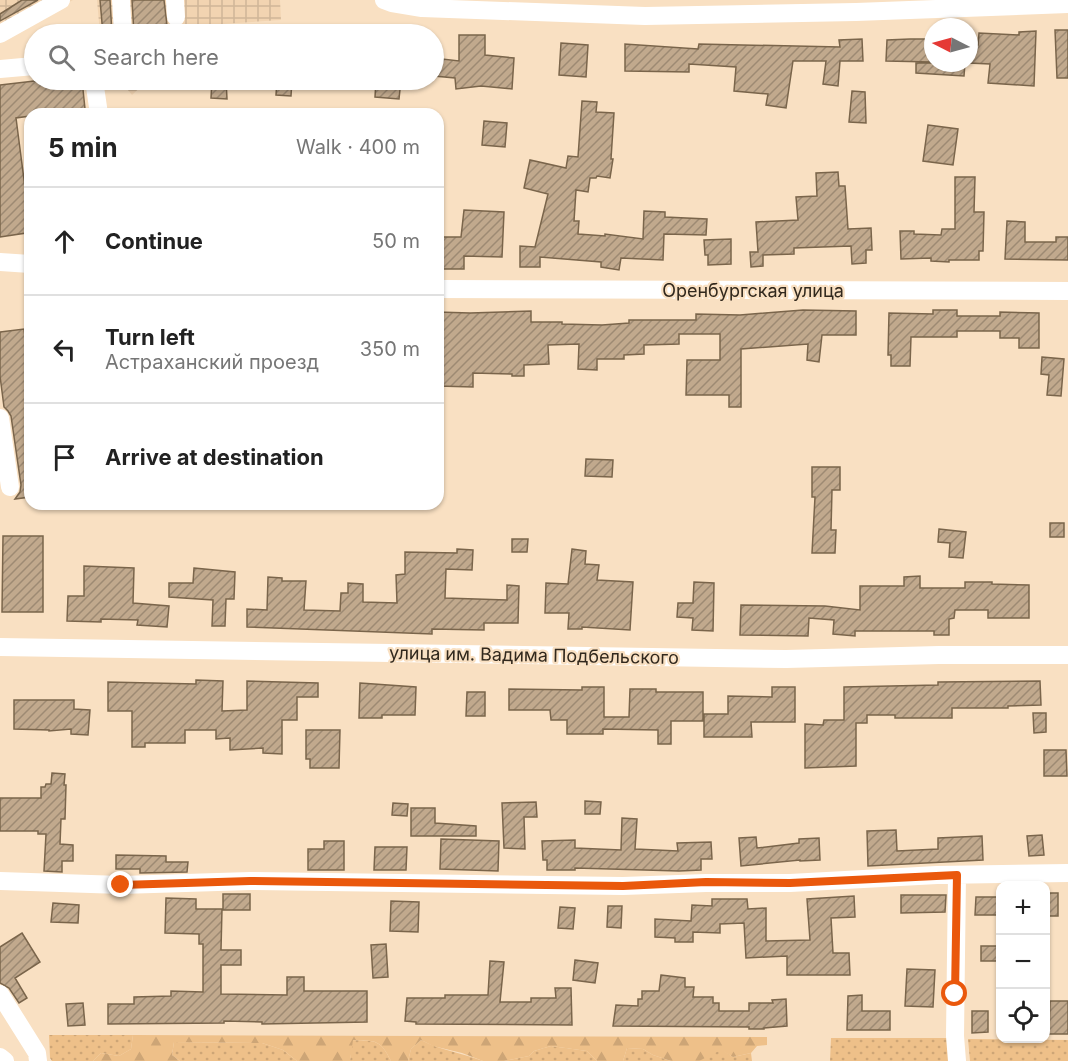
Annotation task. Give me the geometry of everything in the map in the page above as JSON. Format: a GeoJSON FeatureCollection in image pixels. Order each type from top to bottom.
{"type":"FeatureCollection","features":[{"type":"Feature","properties":{"kind":"street"},"geometry":{"type":"LineString","coordinates":[[121,0],[122,24]]}},
{"type":"Feature","properties":{"kind":"street"},"geometry":{"type":"LineString","coordinates":[[384,0],[422,8],[645,16],[856,12],[1068,4]]}},
{"type":"Feature","properties":{"kind":"street"},"geometry":{"type":"LineString","coordinates":[[0,34],[56,1]]}},
{"type":"Feature","properties":{"kind":"street"},"geometry":{"type":"LineString","coordinates":[[0,69],[24,67]]}},
{"type":"Feature","properties":{"kind":"street"},"geometry":{"type":"LineString","coordinates":[[95,90],[98,108]]}},
{"type":"Feature","properties":{"kind":"street"},"geometry":{"type":"LineString","coordinates":[[0,262],[24,264]]}},
{"type":"Feature","properties":{"kind":"street","name":"Оренбургская улица"},"geometry":{"type":"LineString","coordinates":[[444,289],[1068,291]]}},
{"type":"Feature","properties":{"kind":"street"},"geometry":{"type":"LineString","coordinates":[[0,418],[10,487]]}},
{"type":"Feature","properties":{"kind":"street","name":"улица им. Вадима Подбельского"},"geometry":{"type":"LineString","coordinates":[[0,647],[786,659],[939,655],[1068,655]]}},
{"type":"Feature","properties":{"kind":"street"},"geometry":{"type":"LineString","coordinates":[[0,880],[121,885],[250,881],[623,886],[706,882],[790,883],[957,875],[1068,873]]}},
{"type":"Feature","properties":{"kind":"street"},"geometry":{"type":"LineString","coordinates":[[957,875],[955,1036],[957,1061]]}},
{"type":"Feature","properties":{"kind":"street"},"geometry":{"type":"LineString","coordinates":[[0,994],[37,1053],[39,1061]]}},
{"type":"Feature","properties":{"kind":"street"},"geometry":{"type":"LineString","coordinates":[[0,1057],[5,1061]]}},
{"type":"Feature","properties":{"kind":"shaded area"},"geometry":{"type":"Polygon","coordinates":[[[0,0],[73,0],[29,24],[24,24],[24,27],[0,40],[0,0]]]}},
{"type":"Feature","properties":{"kind":"shaded area"},"geometry":{"type":"Polygon","coordinates":[[[97,0],[280,0],[281,20],[221,24],[99,24],[97,0]]]}},
{"type":"Feature","properties":{"kind":"shaded area"},"geometry":{"type":"Polygon","coordinates":[[[128,90],[137,90],[132,95],[128,90]]]}},
{"type":"Feature","properties":{"kind":"green space"},"geometry":{"type":"Polygon","coordinates":[[[49,1035],[133,1035],[131,1049],[119,1056],[101,1053],[93,1061],[52,1061],[49,1035]]]}},
{"type":"Feature","properties":{"kind":"green space"},"geometry":{"type":"Polygon","coordinates":[[[133,1035],[767,1037],[767,1045],[757,1046],[751,1053],[733,1057],[721,1050],[699,1061],[671,1061],[643,1049],[627,1048],[623,1061],[597,1061],[587,1051],[551,1046],[534,1051],[529,1056],[504,1061],[483,1061],[433,1046],[421,1040],[411,1049],[408,1061],[391,1061],[380,1045],[353,1040],[350,1061],[297,1061],[283,1050],[262,1043],[174,1042],[172,1055],[180,1061],[93,1061],[101,1053],[119,1056],[131,1049],[133,1035]]]}},
{"type":"Feature","properties":{"kind":"green space"},"geometry":{"type":"Polygon","coordinates":[[[831,1038],[949,1038],[952,1061],[830,1061],[831,1038]]]}},
{"type":"Feature","properties":{"kind":"green space"},"geometry":{"type":"Polygon","coordinates":[[[968,1039],[996,1039],[996,1043],[1050,1043],[1050,1040],[1068,1040],[1068,1061],[970,1061],[968,1039]]]}},
{"type":"Feature","properties":{"kind":"green space"},"geometry":{"type":"Polygon","coordinates":[[[352,1040],[380,1045],[391,1061],[350,1061],[352,1040]]]}},
{"type":"Feature","properties":{"kind":"green space"},"geometry":{"type":"Polygon","coordinates":[[[421,1040],[483,1061],[408,1061],[411,1049],[421,1040]]]}},
{"type":"Feature","properties":{"kind":"green space"},"geometry":{"type":"Polygon","coordinates":[[[174,1042],[262,1043],[283,1050],[297,1061],[180,1061],[172,1055],[174,1042]]]}},
{"type":"Feature","properties":{"kind":"green space"},"geometry":{"type":"Polygon","coordinates":[[[551,1046],[587,1051],[597,1061],[504,1061],[529,1056],[534,1051],[551,1046]]]}},
{"type":"Feature","properties":{"kind":"green space"},"geometry":{"type":"Polygon","coordinates":[[[627,1048],[643,1049],[671,1061],[623,1061],[627,1048]]]}},
{"type":"Feature","properties":{"kind":"green space"},"geometry":{"type":"Polygon","coordinates":[[[721,1049],[733,1057],[751,1053],[752,1061],[697,1061],[721,1049]]]}},
{"type":"Feature","properties":{"kind":"building"},"geometry":{"type":"Polygon","coordinates":[[[22,0],[38,0],[0,21],[0,14],[22,0]]]}},
{"type":"Feature","properties":{"kind":"building"},"geometry":{"type":"Polygon","coordinates":[[[100,0],[110,0],[111,24],[102,24],[100,0]]]}},
{"type":"Feature","properties":{"kind":"building"},"geometry":{"type":"Polygon","coordinates":[[[132,0],[164,0],[167,24],[133,24],[132,0]]]}},
{"type":"Feature","properties":{"kind":"building"},"geometry":{"type":"Polygon","coordinates":[[[1055,30],[1068,30],[1068,78],[1057,78],[1055,30]]]}},
{"type":"Feature","properties":{"kind":"building"},"geometry":{"type":"Polygon","coordinates":[[[1036,31],[1034,86],[988,83],[990,64],[978,63],[979,33],[1019,35],[1019,32],[1036,31]]]}},
{"type":"Feature","properties":{"kind":"building"},"geometry":{"type":"Polygon","coordinates":[[[459,35],[485,35],[485,55],[514,58],[512,89],[481,86],[456,89],[455,78],[444,77],[444,59],[459,61],[459,35]]]}},
{"type":"Feature","properties":{"kind":"building"},"geometry":{"type":"Polygon","coordinates":[[[862,39],[863,61],[840,61],[838,86],[823,84],[826,61],[793,61],[786,108],[766,105],[768,94],[734,91],[736,67],[689,64],[689,72],[625,71],[625,44],[698,49],[699,44],[840,47],[839,40],[862,39]]]}},
{"type":"Feature","properties":{"kind":"building"},"geometry":{"type":"Polygon","coordinates":[[[924,39],[924,62],[886,61],[887,40],[924,39]]]}},
{"type":"Feature","properties":{"kind":"building"},"geometry":{"type":"Polygon","coordinates":[[[561,43],[588,45],[586,77],[559,75],[561,43]]]}},
{"type":"Feature","properties":{"kind":"building"},"geometry":{"type":"Polygon","coordinates":[[[916,63],[924,63],[924,72],[964,72],[964,76],[916,73],[916,63]]]}},
{"type":"Feature","properties":{"kind":"building"},"geometry":{"type":"Polygon","coordinates":[[[24,82],[24,90],[83,90],[85,108],[24,108],[24,117],[16,118],[24,180],[24,233],[0,237],[0,85],[24,82]]]}},
{"type":"Feature","properties":{"kind":"building"},"geometry":{"type":"Polygon","coordinates":[[[211,90],[227,90],[227,99],[211,98],[211,90]]]}},
{"type":"Feature","properties":{"kind":"building"},"geometry":{"type":"Polygon","coordinates":[[[276,90],[291,90],[291,96],[276,95],[276,90]]]}},
{"type":"Feature","properties":{"kind":"building"},"geometry":{"type":"Polygon","coordinates":[[[375,90],[400,90],[399,99],[375,97],[375,90]]]}},
{"type":"Feature","properties":{"kind":"building"},"geometry":{"type":"Polygon","coordinates":[[[852,91],[865,92],[866,123],[849,122],[852,91]]]}},
{"type":"Feature","properties":{"kind":"building"},"geometry":{"type":"Polygon","coordinates":[[[582,101],[597,102],[596,112],[614,113],[611,159],[613,159],[610,178],[597,176],[590,178],[588,192],[576,190],[574,221],[579,221],[578,234],[605,236],[605,234],[643,239],[644,211],[665,212],[665,217],[707,219],[706,235],[664,234],[663,260],[621,258],[619,270],[601,267],[601,262],[540,257],[540,267],[520,267],[520,246],[535,247],[548,194],[524,188],[530,160],[566,168],[568,156],[578,157],[582,101]]]}},
{"type":"Feature","properties":{"kind":"building"},"geometry":{"type":"Polygon","coordinates":[[[484,121],[507,123],[505,147],[482,145],[484,121]]]}},
{"type":"Feature","properties":{"kind":"building"},"geometry":{"type":"Polygon","coordinates":[[[928,125],[958,129],[953,165],[923,161],[928,125]]]}},
{"type":"Feature","properties":{"kind":"building"},"geometry":{"type":"Polygon","coordinates":[[[838,172],[839,186],[845,186],[848,229],[871,228],[872,250],[866,250],[866,263],[852,264],[851,246],[794,248],[794,254],[763,255],[763,266],[751,267],[750,252],[758,252],[756,222],[798,220],[796,197],[817,196],[816,173],[838,172]]]}},
{"type":"Feature","properties":{"kind":"building"},"geometry":{"type":"Polygon","coordinates":[[[955,177],[975,177],[974,212],[984,212],[983,251],[979,251],[979,260],[949,260],[949,262],[931,261],[931,258],[901,259],[900,231],[941,235],[942,229],[955,229],[955,177]]]}},
{"type":"Feature","properties":{"kind":"building"},"geometry":{"type":"Polygon","coordinates":[[[464,210],[504,212],[502,257],[464,256],[464,269],[444,269],[444,237],[461,237],[464,210]]]}},
{"type":"Feature","properties":{"kind":"building"},"geometry":{"type":"Polygon","coordinates":[[[1007,221],[1025,222],[1025,242],[1056,242],[1056,237],[1068,237],[1068,260],[1005,259],[1007,221]]]}},
{"type":"Feature","properties":{"kind":"building"},"geometry":{"type":"Polygon","coordinates":[[[731,239],[731,264],[708,265],[704,240],[731,239]]]}},
{"type":"Feature","properties":{"kind":"building"},"geometry":{"type":"Polygon","coordinates":[[[803,310],[856,311],[856,335],[822,335],[819,362],[807,360],[808,344],[741,349],[741,407],[729,407],[729,395],[686,395],[687,360],[720,360],[720,334],[679,334],[679,344],[644,345],[644,354],[624,355],[624,359],[597,359],[597,370],[578,369],[579,344],[548,345],[549,364],[524,365],[524,376],[473,373],[473,387],[444,386],[444,312],[531,311],[531,322],[602,325],[629,323],[629,320],[696,320],[696,314],[740,315],[803,310]]]}},
{"type":"Feature","properties":{"kind":"building"},"geometry":{"type":"Polygon","coordinates":[[[933,310],[957,310],[957,316],[1000,316],[1000,312],[1039,313],[1039,348],[1019,348],[1019,338],[1000,338],[1000,331],[957,331],[957,337],[911,337],[910,366],[891,366],[891,355],[888,355],[889,313],[933,314],[933,310]]]}},
{"type":"Feature","properties":{"kind":"building"},"geometry":{"type":"Polygon","coordinates":[[[24,329],[24,498],[15,499],[20,492],[21,485],[11,416],[4,407],[0,376],[0,332],[24,329]]]}},
{"type":"Feature","properties":{"kind":"building"},"geometry":{"type":"Polygon","coordinates":[[[1042,357],[1064,359],[1061,396],[1047,395],[1049,375],[1041,374],[1042,357]]]}},
{"type":"Feature","properties":{"kind":"building"},"geometry":{"type":"Polygon","coordinates":[[[586,459],[613,460],[612,477],[585,476],[586,459]]]}},
{"type":"Feature","properties":{"kind":"building"},"geometry":{"type":"Polygon","coordinates":[[[812,467],[840,467],[840,490],[832,490],[831,530],[836,530],[835,553],[812,553],[815,497],[812,497],[812,467]]]}},
{"type":"Feature","properties":{"kind":"building"},"geometry":{"type":"Polygon","coordinates":[[[1050,523],[1064,523],[1064,537],[1050,537],[1050,523]]]}},
{"type":"Feature","properties":{"kind":"building"},"geometry":{"type":"Polygon","coordinates":[[[939,529],[966,532],[963,558],[949,557],[950,543],[938,542],[939,529]]]}},
{"type":"Feature","properties":{"kind":"building"},"geometry":{"type":"Polygon","coordinates":[[[3,536],[43,536],[43,612],[2,612],[3,536]]]}},
{"type":"Feature","properties":{"kind":"building"},"geometry":{"type":"Polygon","coordinates":[[[512,539],[528,539],[527,552],[512,552],[512,539]]]}},
{"type":"Feature","properties":{"kind":"building"},"geometry":{"type":"Polygon","coordinates":[[[457,549],[473,550],[472,570],[446,569],[445,598],[507,600],[507,585],[519,586],[518,623],[484,623],[484,630],[432,629],[432,634],[247,627],[247,609],[267,610],[268,577],[282,578],[282,581],[306,581],[304,610],[340,611],[341,593],[348,593],[348,583],[363,584],[363,602],[397,603],[396,575],[405,574],[405,552],[457,553],[457,549]]]}},
{"type":"Feature","properties":{"kind":"building"},"geometry":{"type":"Polygon","coordinates":[[[572,549],[586,551],[585,564],[599,565],[597,580],[633,582],[630,630],[582,627],[582,629],[568,629],[569,613],[545,613],[546,583],[568,584],[572,549]]]}},
{"type":"Feature","properties":{"kind":"building"},"geometry":{"type":"Polygon","coordinates":[[[84,566],[134,568],[133,603],[169,606],[167,627],[137,625],[138,620],[67,621],[68,596],[84,596],[84,566]]]}},
{"type":"Feature","properties":{"kind":"building"},"geometry":{"type":"Polygon","coordinates":[[[194,568],[235,572],[234,599],[226,599],[225,626],[212,626],[213,600],[169,597],[169,583],[193,583],[194,568]]]}},
{"type":"Feature","properties":{"kind":"building"},"geometry":{"type":"Polygon","coordinates":[[[920,576],[920,588],[965,588],[965,582],[1029,585],[1029,618],[988,618],[988,610],[955,610],[954,618],[949,619],[949,635],[934,635],[934,631],[855,631],[855,636],[833,634],[834,620],[809,618],[808,636],[740,635],[741,605],[825,606],[860,610],[860,586],[904,586],[904,577],[920,576]]]}},
{"type":"Feature","properties":{"kind":"building"},"geometry":{"type":"Polygon","coordinates":[[[694,582],[714,583],[713,631],[692,630],[693,618],[677,617],[678,603],[693,603],[694,582]]]}},
{"type":"Feature","properties":{"kind":"building"},"geometry":{"type":"Polygon","coordinates":[[[196,680],[223,681],[222,711],[247,710],[247,681],[318,683],[318,697],[297,697],[297,720],[282,720],[282,754],[263,753],[263,748],[230,750],[230,738],[216,739],[216,730],[185,730],[185,743],[145,743],[145,747],[132,747],[132,711],[108,711],[108,682],[196,684],[196,680]]]}},
{"type":"Feature","properties":{"kind":"building"},"geometry":{"type":"Polygon","coordinates":[[[1040,681],[1041,705],[1008,706],[1008,708],[952,708],[952,718],[895,718],[895,715],[867,715],[867,723],[856,723],[856,766],[805,768],[805,724],[823,725],[824,720],[844,720],[844,687],[938,685],[938,682],[1040,681]]]}},
{"type":"Feature","properties":{"kind":"building"},"geometry":{"type":"Polygon","coordinates":[[[360,683],[416,687],[415,715],[359,718],[360,683]]]}},
{"type":"Feature","properties":{"kind":"building"},"geometry":{"type":"Polygon","coordinates":[[[582,687],[604,687],[604,717],[629,717],[630,689],[656,689],[656,692],[703,692],[703,721],[671,721],[671,744],[658,744],[658,730],[603,729],[603,734],[567,734],[567,720],[551,720],[550,710],[509,710],[509,689],[582,690],[582,687]]]}},
{"type":"Feature","properties":{"kind":"building"},"geometry":{"type":"Polygon","coordinates":[[[772,687],[795,687],[795,722],[751,722],[752,737],[704,737],[704,714],[728,714],[728,696],[772,697],[772,687]]]}},
{"type":"Feature","properties":{"kind":"building"},"geometry":{"type":"Polygon","coordinates":[[[467,692],[485,692],[485,716],[466,716],[467,692]]]}},
{"type":"Feature","properties":{"kind":"building"},"geometry":{"type":"Polygon","coordinates":[[[14,700],[74,700],[74,709],[90,710],[88,735],[71,734],[71,729],[49,731],[14,729],[14,700]]]}},
{"type":"Feature","properties":{"kind":"building"},"geometry":{"type":"Polygon","coordinates":[[[1033,713],[1046,713],[1046,732],[1034,733],[1033,713]]]}},
{"type":"Feature","properties":{"kind":"building"},"geometry":{"type":"Polygon","coordinates":[[[306,730],[340,730],[339,768],[310,768],[310,759],[306,759],[306,730]]]}},
{"type":"Feature","properties":{"kind":"building"},"geometry":{"type":"Polygon","coordinates":[[[1044,750],[1066,750],[1067,776],[1044,776],[1044,750]]]}},
{"type":"Feature","properties":{"kind":"building"},"geometry":{"type":"Polygon","coordinates":[[[52,773],[65,774],[65,819],[61,819],[60,844],[73,845],[73,861],[62,861],[62,872],[44,871],[46,834],[38,834],[38,831],[0,831],[0,798],[41,798],[41,787],[51,784],[52,773]]]}},
{"type":"Feature","properties":{"kind":"building"},"geometry":{"type":"Polygon","coordinates":[[[585,801],[601,802],[600,814],[585,814],[585,801]]]}},
{"type":"Feature","properties":{"kind":"building"},"geometry":{"type":"Polygon","coordinates":[[[536,802],[537,817],[524,817],[525,849],[504,848],[502,803],[536,802]]]}},
{"type":"Feature","properties":{"kind":"building"},"geometry":{"type":"Polygon","coordinates":[[[393,803],[408,804],[407,816],[392,815],[393,803]]]}},
{"type":"Feature","properties":{"kind":"building"},"geometry":{"type":"Polygon","coordinates":[[[411,808],[435,808],[435,823],[476,826],[476,836],[411,836],[411,808]]]}},
{"type":"Feature","properties":{"kind":"building"},"geometry":{"type":"Polygon","coordinates":[[[622,818],[637,819],[635,849],[678,851],[677,843],[711,842],[712,859],[701,859],[701,870],[575,868],[575,870],[547,870],[547,860],[543,860],[542,841],[575,840],[575,848],[621,850],[622,818]]]}},
{"type":"Feature","properties":{"kind":"building"},"geometry":{"type":"Polygon","coordinates":[[[896,830],[897,851],[938,849],[938,838],[982,836],[983,860],[868,866],[867,831],[896,830]]]}},
{"type":"Feature","properties":{"kind":"building"},"geometry":{"type":"Polygon","coordinates":[[[1042,835],[1044,855],[1029,856],[1027,836],[1042,835]]]}},
{"type":"Feature","properties":{"kind":"building"},"geometry":{"type":"Polygon","coordinates":[[[756,837],[757,848],[799,843],[799,839],[819,838],[820,860],[741,866],[739,838],[756,837]]]}},
{"type":"Feature","properties":{"kind":"building"},"geometry":{"type":"Polygon","coordinates":[[[441,839],[499,841],[498,871],[440,869],[441,839]]]}},
{"type":"Feature","properties":{"kind":"building"},"geometry":{"type":"Polygon","coordinates":[[[324,841],[344,841],[344,870],[308,870],[308,849],[324,849],[324,841]]]}},
{"type":"Feature","properties":{"kind":"building"},"geometry":{"type":"Polygon","coordinates":[[[375,847],[407,847],[406,870],[374,870],[375,847]]]}},
{"type":"Feature","properties":{"kind":"building"},"geometry":{"type":"Polygon","coordinates":[[[116,855],[166,856],[166,862],[188,862],[187,872],[140,873],[140,869],[116,869],[116,855]]]}},
{"type":"Feature","properties":{"kind":"building"},"geometry":{"type":"Polygon","coordinates":[[[1050,893],[1058,893],[1058,916],[1050,916],[1050,893]]]}},
{"type":"Feature","properties":{"kind":"building"},"geometry":{"type":"Polygon","coordinates":[[[223,894],[250,894],[250,910],[223,910],[223,894]]]}},
{"type":"Feature","properties":{"kind":"building"},"geometry":{"type":"Polygon","coordinates":[[[901,895],[946,895],[945,912],[901,913],[901,895]]]}},
{"type":"Feature","properties":{"kind":"building"},"geometry":{"type":"Polygon","coordinates":[[[854,896],[855,917],[831,918],[833,953],[849,953],[850,975],[787,975],[787,956],[746,958],[744,923],[720,924],[720,933],[693,932],[693,942],[675,942],[675,938],[655,937],[655,919],[691,921],[692,905],[712,906],[712,899],[747,899],[748,909],[766,908],[766,941],[810,940],[807,899],[854,896]]]}},
{"type":"Feature","properties":{"kind":"building"},"geometry":{"type":"Polygon","coordinates":[[[976,897],[996,897],[996,915],[975,915],[976,897]]]}},
{"type":"Feature","properties":{"kind":"building"},"geometry":{"type":"Polygon","coordinates":[[[166,898],[196,899],[196,909],[222,909],[221,950],[241,950],[241,965],[221,965],[221,994],[287,995],[287,977],[304,977],[304,991],[367,991],[367,1022],[262,1024],[262,1022],[224,1021],[224,1023],[108,1024],[108,1004],[134,1004],[134,997],[171,996],[171,991],[203,992],[203,944],[199,944],[199,934],[165,933],[166,898]]]}},
{"type":"Feature","properties":{"kind":"building"},"geometry":{"type":"Polygon","coordinates":[[[391,901],[419,902],[418,932],[390,931],[391,901]]]}},
{"type":"Feature","properties":{"kind":"building"},"geometry":{"type":"Polygon","coordinates":[[[53,903],[79,905],[78,923],[51,922],[53,903]]]}},
{"type":"Feature","properties":{"kind":"building"},"geometry":{"type":"Polygon","coordinates":[[[608,906],[622,906],[621,928],[607,927],[608,906]]]}},
{"type":"Feature","properties":{"kind":"building"},"geometry":{"type":"Polygon","coordinates":[[[560,907],[575,908],[573,929],[558,928],[560,907]]]}},
{"type":"Feature","properties":{"kind":"building"},"geometry":{"type":"Polygon","coordinates":[[[22,933],[40,962],[15,978],[27,998],[19,1003],[9,988],[0,983],[0,947],[22,933]]]}},
{"type":"Feature","properties":{"kind":"building"},"geometry":{"type":"Polygon","coordinates":[[[386,944],[388,977],[373,978],[371,945],[386,944]]]}},
{"type":"Feature","properties":{"kind":"building"},"geometry":{"type":"Polygon","coordinates":[[[981,946],[996,946],[996,961],[981,961],[981,946]]]}},
{"type":"Feature","properties":{"kind":"building"},"geometry":{"type":"Polygon","coordinates":[[[575,960],[598,963],[595,983],[573,980],[575,960]]]}},
{"type":"Feature","properties":{"kind":"building"},"geometry":{"type":"Polygon","coordinates":[[[490,961],[504,962],[500,1002],[531,1002],[531,998],[556,998],[555,988],[571,988],[572,1025],[416,1024],[416,1022],[405,1021],[407,998],[488,995],[490,961]]]}},
{"type":"Feature","properties":{"kind":"building"},"geometry":{"type":"Polygon","coordinates":[[[907,969],[935,970],[933,1007],[905,1006],[907,969]]]}},
{"type":"Feature","properties":{"kind":"building"},"geometry":{"type":"Polygon","coordinates":[[[661,975],[685,978],[685,987],[694,987],[693,997],[713,997],[713,1003],[719,1003],[719,1011],[749,1011],[749,1003],[773,1003],[772,1000],[786,999],[787,1026],[749,1029],[749,1027],[613,1026],[616,1005],[638,1006],[638,999],[642,999],[642,991],[659,991],[661,975]]]}},
{"type":"Feature","properties":{"kind":"building"},"geometry":{"type":"Polygon","coordinates":[[[862,995],[862,1011],[890,1011],[890,1030],[847,1030],[848,996],[862,995]]]}},
{"type":"Feature","properties":{"kind":"building"},"geometry":{"type":"Polygon","coordinates":[[[1050,1001],[1068,1001],[1068,1034],[1050,1034],[1050,1001]]]}},
{"type":"Feature","properties":{"kind":"building"},"geometry":{"type":"Polygon","coordinates":[[[83,1003],[85,1025],[68,1026],[66,1004],[83,1003]]]}},
{"type":"Feature","properties":{"kind":"building"},"geometry":{"type":"Polygon","coordinates":[[[972,1011],[988,1011],[988,1032],[972,1033],[972,1011]]]}},
{"type":"Feature","properties":{"kind":"route"},"geometry":{"type":"LineString","coordinates":[[121,885],[250,881],[623,886],[706,882],[790,883],[957,875],[955,994]]}}]}
